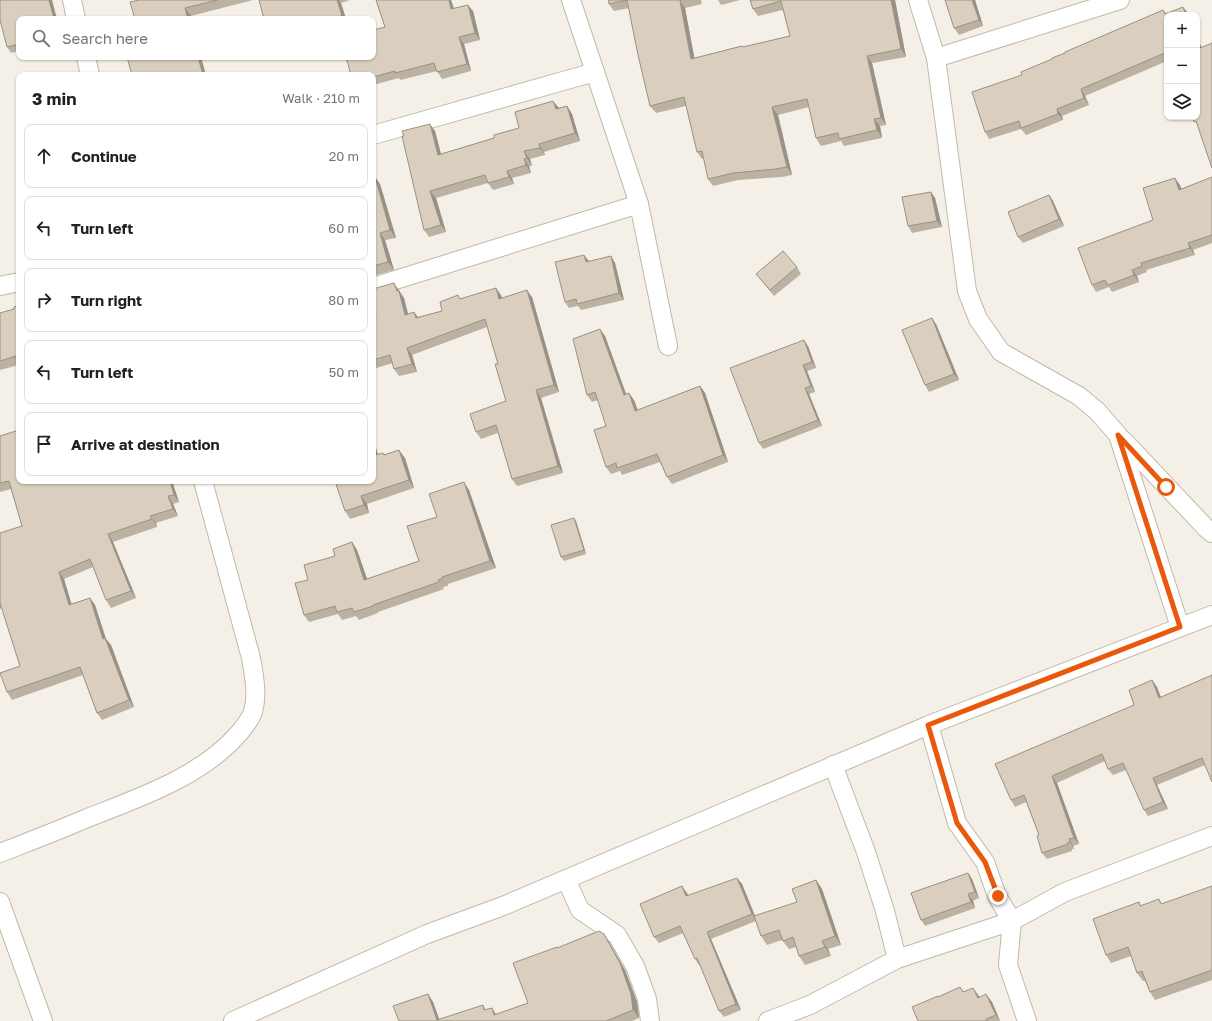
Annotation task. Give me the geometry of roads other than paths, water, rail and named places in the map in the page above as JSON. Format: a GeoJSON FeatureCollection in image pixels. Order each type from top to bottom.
{"type":"FeatureCollection","features":[{"type":"Feature","properties":{"kind":"street"},"geometry":{"type":"LineString","coordinates":[[72,0],[75,16]]}},
{"type":"Feature","properties":{"kind":"street"},"geometry":{"type":"LineString","coordinates":[[571,0],[639,204],[668,346]]}},
{"type":"Feature","properties":{"kind":"street"},"geometry":{"type":"LineString","coordinates":[[918,0],[936,58],[966,291],[978,319],[1001,352],[1079,396],[1097,411],[1212,533]]}},
{"type":"Feature","properties":{"kind":"street"},"geometry":{"type":"LineString","coordinates":[[936,58],[1120,0]]}},
{"type":"Feature","properties":{"kind":"street"},"geometry":{"type":"LineString","coordinates":[[87,60],[89,72]]}},
{"type":"Feature","properties":{"kind":"street"},"geometry":{"type":"LineString","coordinates":[[376,134],[595,72]]}},
{"type":"Feature","properties":{"kind":"street"},"geometry":{"type":"LineString","coordinates":[[376,287],[639,204]]}},
{"type":"Feature","properties":{"kind":"street"},"geometry":{"type":"LineString","coordinates":[[0,286],[16,283]]}},
{"type":"Feature","properties":{"kind":"street"},"geometry":{"type":"LineString","coordinates":[[1118,435],[1180,627]]}},
{"type":"Feature","properties":{"kind":"street"},"geometry":{"type":"LineString","coordinates":[[0,853],[152,793],[201,766],[230,744],[248,722],[253,712],[256,694],[255,679],[251,658],[204,484]]}},
{"type":"Feature","properties":{"kind":"street"},"geometry":{"type":"LineString","coordinates":[[233,1021],[427,934],[503,906],[928,725],[1212,615]]}},
{"type":"Feature","properties":{"kind":"street"},"geometry":{"type":"LineString","coordinates":[[928,725],[957,823],[985,862],[998,896],[1012,921],[1008,965],[1026,1021]]}},
{"type":"Feature","properties":{"kind":"street"},"geometry":{"type":"LineString","coordinates":[[833,765],[868,859],[885,911],[897,959]]}},
{"type":"Feature","properties":{"kind":"street"},"geometry":{"type":"LineString","coordinates":[[768,1021],[810,1005],[897,959],[1012,921],[1065,892],[1212,836]]}},
{"type":"Feature","properties":{"kind":"street"},"geometry":{"type":"LineString","coordinates":[[566,879],[580,910],[617,935],[635,966],[647,999],[650,1021]]}},
{"type":"Feature","properties":{"kind":"street"},"geometry":{"type":"LineString","coordinates":[[0,902],[43,1021]]}}]}
